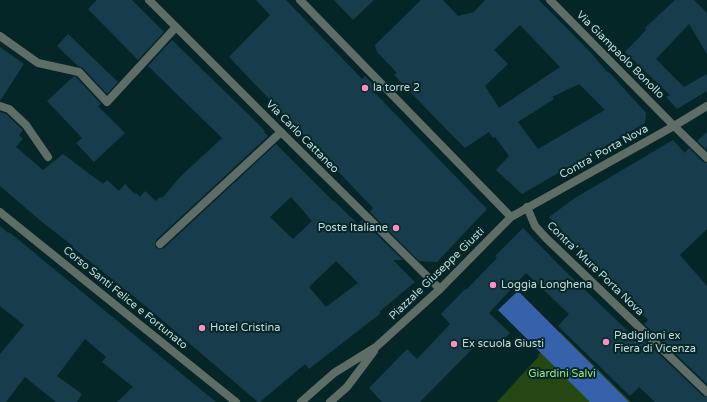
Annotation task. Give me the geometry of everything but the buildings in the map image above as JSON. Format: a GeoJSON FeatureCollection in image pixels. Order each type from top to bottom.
{"type":"FeatureCollection","features":[{"type":"Feature","properties":{"kind":"street","name":"Via Carlo Cattaneo"},"geometry":{"type":"LineString","coordinates":[[149,0],[440,289]]}},
{"type":"Feature","properties":{"kind":"street"},"geometry":{"type":"LineString","coordinates":[[300,0],[511,217]]}},
{"type":"Feature","properties":{"kind":"street","name":"Via Giampaolo Bonollo"},"geometry":{"type":"LineString","coordinates":[[550,0],[707,158]]}},
{"type":"Feature","properties":{"kind":"street"},"geometry":{"type":"LineString","coordinates":[[0,36],[38,63],[79,72],[107,102],[176,27]]}},
{"type":"Feature","properties":{"kind":"street"},"geometry":{"type":"LineString","coordinates":[[0,106],[9,109],[26,125],[48,157]]}},
{"type":"Feature","properties":{"kind":"street","name":"Contra' Porta Nova"},"geometry":{"type":"LineString","coordinates":[[511,217],[707,106]]}},
{"type":"Feature","properties":{"kind":"street"},"geometry":{"type":"LineString","coordinates":[[160,244],[281,132]]}},
{"type":"Feature","properties":{"kind":"street","name":"Contra' Mure Porta Nova"},"geometry":{"type":"LineString","coordinates":[[528,207],[535,226],[546,238],[707,392]]}},
{"type":"Feature","properties":{"kind":"street","name":"Corso Santi Felice e Fortunato"},"geometry":{"type":"LineString","coordinates":[[0,212],[236,402]]}},
{"type":"Feature","properties":{"kind":"street","name":"Piazzale Giuseppe Giusti"},"geometry":{"type":"LineString","coordinates":[[301,402],[334,373],[376,347],[440,289],[511,217]]}},
{"type":"Feature","properties":{"kind":"street","name":"Piazzale Giuseppe Giusti"},"geometry":{"type":"LineString","coordinates":[[330,402],[347,387],[376,347]]}},
{"type":"Feature","properties":{"kind":"green space","name":"Giardini Salvi"},"geometry":{"type":"Polygon","coordinates":[[[560,332],[631,402],[497,402],[560,332]]]}},
{"type":"Feature","properties":{"kind":"water"},"geometry":{"type":"Polygon","coordinates":[[[518,291],[629,402],[590,402],[498,310],[518,291]]]}},
{"type":"Feature","properties":{"kind":"place","name":"la torre 2"},"geometry":{"type":"Point","coordinates":[365,88]}},
{"type":"Feature","properties":{"kind":"place","name":"Poste Italiane"},"geometry":{"type":"Point","coordinates":[396,228]}},
{"type":"Feature","properties":{"kind":"place","name":"Loggia Longhena"},"geometry":{"type":"Point","coordinates":[493,285]}},
{"type":"Feature","properties":{"kind":"place","name":"Hotel Cristina"},"geometry":{"type":"Point","coordinates":[202,328]}},
{"type":"Feature","properties":{"kind":"place","name":"Padiglioni ex Fiera di Vicenza"},"geometry":{"type":"Point","coordinates":[606,342]}},
{"type":"Feature","properties":{"kind":"place","name":"Ex scuola Giusti"},"geometry":{"type":"Point","coordinates":[454,344]}}]}
